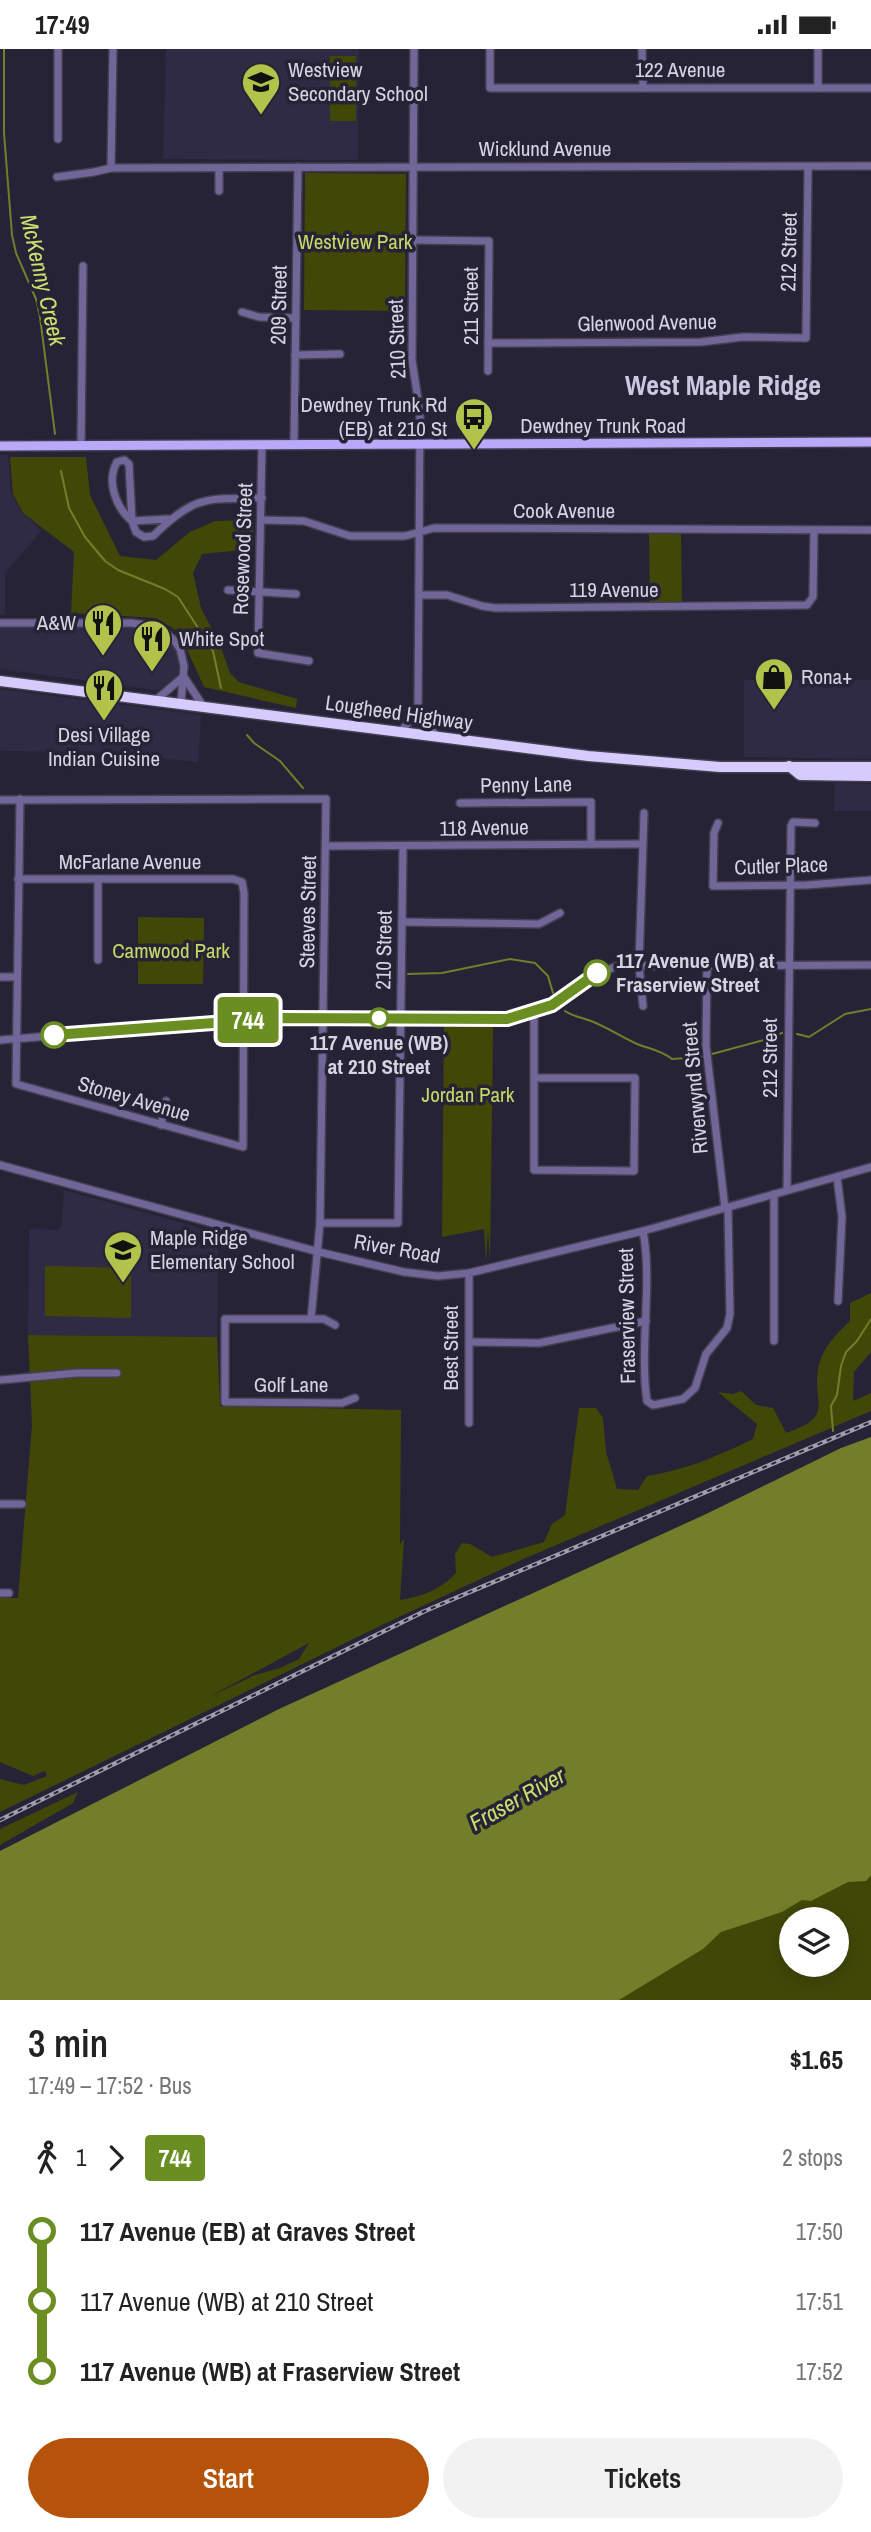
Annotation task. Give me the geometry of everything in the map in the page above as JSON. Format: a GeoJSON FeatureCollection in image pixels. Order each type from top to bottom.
{"type":"FeatureCollection","features":[{"type":"Feature","properties":{"kind":"highway","name":"Lougheed Highway"},"geometry":{"type":"LineString","coordinates":[[2,680],[588,756],[720,767],[871,767]]}},
{"type":"Feature","properties":{"kind":"highway","name":"Lougheed Highway"},"geometry":{"type":"LineString","coordinates":[[789,766],[800,775],[871,776]]}},
{"type":"Feature","properties":{"kind":"main road","name":"Dewdney Trunk Road"},"geometry":{"type":"LineString","coordinates":[[0,446],[871,442]]}},
{"type":"Feature","properties":{"kind":"street"},"geometry":{"type":"LineString","coordinates":[[58,49],[58,139]]}},
{"type":"Feature","properties":{"kind":"street"},"geometry":{"type":"LineString","coordinates":[[111,168],[113,49]]}},
{"type":"Feature","properties":{"kind":"street","name":"210 Street"},"geometry":{"type":"LineString","coordinates":[[414,49],[412,360],[420,408],[421,533],[418,712]]}},
{"type":"Feature","properties":{"kind":"street","name":"122 Avenue"},"geometry":{"type":"LineString","coordinates":[[490,49],[490,88],[871,88]]}},
{"type":"Feature","properties":{"kind":"street"},"geometry":{"type":"LineString","coordinates":[[642,49],[643,87]]}},
{"type":"Feature","properties":{"kind":"street"},"geometry":{"type":"LineString","coordinates":[[818,49],[818,88]]}},
{"type":"Feature","properties":{"kind":"street","name":"Wicklund Avenue"},"geometry":{"type":"LineString","coordinates":[[57,177],[111,168],[871,166]]}},
{"type":"Feature","properties":{"kind":"street","name":"209 Street"},"geometry":{"type":"LineString","coordinates":[[294,445],[298,167]]}},
{"type":"Feature","properties":{"kind":"street","name":"212 Street"},"geometry":{"type":"LineString","coordinates":[[806,338],[808,167]]}},
{"type":"Feature","properties":{"kind":"street"},"geometry":{"type":"LineString","coordinates":[[219,168],[219,191]]}},
{"type":"Feature","properties":{"kind":"street","name":"211 Street"},"geometry":{"type":"LineString","coordinates":[[413,240],[489,241],[488,371]]}},
{"type":"Feature","properties":{"kind":"street"},"geometry":{"type":"LineString","coordinates":[[81,445],[83,266]]}},
{"type":"Feature","properties":{"kind":"street"},"geometry":{"type":"LineString","coordinates":[[242,311],[260,317],[296,318]]}},
{"type":"Feature","properties":{"kind":"street","name":"Glenwood Avenue"},"geometry":{"type":"LineString","coordinates":[[488,343],[701,342],[743,337],[806,338]]}},
{"type":"Feature","properties":{"kind":"street"},"geometry":{"type":"LineString","coordinates":[[295,355],[340,354]]}},
{"type":"Feature","properties":{"kind":"street","name":"Rosewood Street"},"geometry":{"type":"LineString","coordinates":[[262,445],[258,653],[309,661]]}},
{"type":"Feature","properties":{"kind":"street"},"geometry":{"type":"LineString","coordinates":[[168,519],[132,521],[124,515],[113,492],[113,469],[120,461],[126,461],[128,464],[132,521],[136,532],[149,538],[168,519],[204,500],[262,498]]}},
{"type":"Feature","properties":{"kind":"street","name":"Cook Avenue"},"geometry":{"type":"LineString","coordinates":[[261,520],[304,521],[349,536],[405,537],[434,528],[871,530]]}},
{"type":"Feature","properties":{"kind":"street","name":"119 Avenue"},"geometry":{"type":"LineString","coordinates":[[420,595],[447,594],[496,608],[802,606],[811,603],[813,597],[814,530]]}},
{"type":"Feature","properties":{"kind":"street"},"geometry":{"type":"LineString","coordinates":[[228,590],[296,594]]}},
{"type":"Feature","properties":{"kind":"street"},"geometry":{"type":"LineString","coordinates":[[0,622],[128,622],[152,625],[166,633],[180,649],[184,676],[181,703]]}},
{"type":"Feature","properties":{"kind":"street"},"geometry":{"type":"LineString","coordinates":[[156,700],[184,676]]}},
{"type":"Feature","properties":{"kind":"street"},"geometry":{"type":"LineString","coordinates":[[184,676],[203,706]]}},
{"type":"Feature","properties":{"kind":"street"},"geometry":{"type":"LineString","coordinates":[[400,732],[418,712],[437,736]]}},
{"type":"Feature","properties":{"kind":"street"},"geometry":{"type":"LineString","coordinates":[[0,800],[20,799],[17,1038]]}},
{"type":"Feature","properties":{"kind":"street","name":"Steeves Street"},"geometry":{"type":"LineString","coordinates":[[20,799],[326,799],[320,1223],[311,1319]]}},
{"type":"Feature","properties":{"kind":"street","name":"Penny Lane"},"geometry":{"type":"LineString","coordinates":[[460,803],[591,802],[591,844]]}},
{"type":"Feature","properties":{"kind":"street"},"geometry":{"type":"LineString","coordinates":[[643,1006],[639,965],[644,813]]}},
{"type":"Feature","properties":{"kind":"street","name":"Cutler Place"},"geometry":{"type":"LineString","coordinates":[[718,823],[714,833],[713,886],[790,886],[871,880]]}},
{"type":"Feature","properties":{"kind":"street","name":"212 Street"},"geometry":{"type":"LineString","coordinates":[[787,1191],[792,824],[815,823]]}},
{"type":"Feature","properties":{"kind":"street","name":"118 Avenue"},"geometry":{"type":"LineString","coordinates":[[326,846],[641,844]]}},
{"type":"Feature","properties":{"kind":"street","name":"210 Street"},"geometry":{"type":"LineString","coordinates":[[320,1223],[398,1223],[403,846]]}},
{"type":"Feature","properties":{"kind":"street","name":"McFarlane Avenue"},"geometry":{"type":"LineString","coordinates":[[18,879],[233,879],[242,882],[245,1021]]}},
{"type":"Feature","properties":{"kind":"street"},"geometry":{"type":"LineString","coordinates":[[98,879],[98,960]]}},
{"type":"Feature","properties":{"kind":"street"},"geometry":{"type":"LineString","coordinates":[[402,922],[539,924],[560,913]]}},
{"type":"Feature","properties":{"kind":"street","name":"Riverwynd Street"},"geometry":{"type":"LineString","coordinates":[[646,1401],[653,1405],[683,1399],[695,1388],[706,1354],[727,1328],[730,1314],[726,1207],[706,1046],[707,965]]}},
{"type":"Feature","properties":{"kind":"street"},"geometry":{"type":"LineString","coordinates":[[0,1040],[245,1021],[323,1018],[499,1020],[552,1005],[604,970],[617,966],[871,965]]}},
{"type":"Feature","properties":{"kind":"street"},"geometry":{"type":"LineString","coordinates":[[0,977],[17,977]]}},
{"type":"Feature","properties":{"kind":"street"},"geometry":{"type":"LineString","coordinates":[[534,1012],[534,1170],[634,1171],[635,1078],[536,1078]]}},
{"type":"Feature","properties":{"kind":"street","name":"Stoney Avenue"},"geometry":{"type":"LineString","coordinates":[[17,1038],[16,1084],[243,1147],[245,1021]]}},
{"type":"Feature","properties":{"kind":"street"},"geometry":{"type":"LineString","coordinates":[[161,1125],[166,1101]]}},
{"type":"Feature","properties":{"kind":"street","name":"River Road"},"geometry":{"type":"LineString","coordinates":[[0,1165],[319,1252],[422,1275],[469,1273],[643,1231],[871,1167]]}},
{"type":"Feature","properties":{"kind":"street"},"geometry":{"type":"LineString","coordinates":[[837,1177],[842,1217],[838,1301]]}},
{"type":"Feature","properties":{"kind":"street"},"geometry":{"type":"LineString","coordinates":[[774,1341],[775,1194]]}},
{"type":"Feature","properties":{"kind":"street","name":"Fraserview Street"},"geometry":{"type":"LineString","coordinates":[[643,1231],[646,1401]]}},
{"type":"Feature","properties":{"kind":"street","name":"Best Street"},"geometry":{"type":"LineString","coordinates":[[469,1273],[469,1423]]}},
{"type":"Feature","properties":{"kind":"street","name":"Golf Lane"},"geometry":{"type":"LineString","coordinates":[[311,1319],[225,1319],[225,1402],[342,1403],[355,1398]]}},
{"type":"Feature","properties":{"kind":"street"},"geometry":{"type":"LineString","coordinates":[[311,1319],[324,1319],[335,1325]]}},
{"type":"Feature","properties":{"kind":"street"},"geometry":{"type":"LineString","coordinates":[[470,1342],[539,1343],[646,1321]]}},
{"type":"Feature","properties":{"kind":"street"},"geometry":{"type":"LineString","coordinates":[[0,1380],[77,1373],[117,1373]]}},
{"type":"Feature","properties":{"kind":"street"},"geometry":{"type":"LineString","coordinates":[[0,1504],[22,1504]]}},
{"type":"Feature","properties":{"kind":"street"},"geometry":{"type":"LineString","coordinates":[[0,1593],[9,1593]]}},
{"type":"Feature","properties":{"kind":"shaded area","name":"Westview Secondary School"},"geometry":{"type":"Polygon","coordinates":[[[166,49],[359,49],[358,160],[163,159],[166,49]]]}},
{"type":"Feature","properties":{"kind":"shaded area"},"geometry":{"type":"Polygon","coordinates":[[[0,455],[8,455],[11,492],[21,511],[41,531],[5,573],[5,615],[0,615],[0,455]]]}},
{"type":"Feature","properties":{"kind":"shaded area"},"geometry":{"type":"Polygon","coordinates":[[[0,626],[147,628],[162,634],[171,643],[176,651],[179,671],[174,683],[157,690],[0,669],[0,626]]]}},
{"type":"Feature","properties":{"kind":"shaded area"},"geometry":{"type":"Polygon","coordinates":[[[744,680],[871,680],[871,759],[744,757],[744,680]]]}},
{"type":"Feature","properties":{"kind":"shaded area"},"geometry":{"type":"Polygon","coordinates":[[[0,689],[201,715],[198,762],[93,752],[0,751],[0,689]]]}},
{"type":"Feature","properties":{"kind":"shaded area"},"geometry":{"type":"Polygon","coordinates":[[[835,782],[871,784],[871,811],[834,811],[835,782]]]}},
{"type":"Feature","properties":{"kind":"shaded area","name":"Maple Ridge Elementary School"},"geometry":{"type":"Polygon","coordinates":[[[64,1190],[218,1233],[217,1337],[28,1335],[29,1229],[58,1230],[62,1225],[64,1190]]]}},
{"type":"Feature","properties":{"kind":"green space"},"geometry":{"type":"Polygon","coordinates":[[[330,56],[356,56],[356,121],[330,121],[330,56]]]}},
{"type":"Feature","properties":{"kind":"green space","name":"Westview Park"},"geometry":{"type":"Polygon","coordinates":[[[305,173],[406,174],[405,311],[304,310],[305,173]]]}},
{"type":"Feature","properties":{"kind":"green space"},"geometry":{"type":"Polygon","coordinates":[[[10,457],[86,457],[90,495],[120,556],[156,560],[190,532],[215,521],[253,520],[253,549],[202,554],[193,573],[201,608],[220,645],[230,673],[239,682],[297,699],[296,708],[204,687],[179,632],[156,618],[71,613],[74,552],[23,513],[13,494],[10,457]]]}},
{"type":"Feature","properties":{"kind":"green space"},"geometry":{"type":"Polygon","coordinates":[[[649,533],[681,533],[682,602],[650,602],[649,533]]]}},
{"type":"Feature","properties":{"kind":"green space","name":"Camwood Park"},"geometry":{"type":"Polygon","coordinates":[[[138,917],[204,918],[203,984],[138,984],[138,917]]]}},
{"type":"Feature","properties":{"kind":"green space","name":"Jordan Park"},"geometry":{"type":"Polygon","coordinates":[[[444,1025],[493,1027],[490,1262],[488,1228],[486,1263],[484,1229],[442,1237],[444,1025]]]}},
{"type":"Feature","properties":{"kind":"green space"},"geometry":{"type":"Polygon","coordinates":[[[45,1266],[131,1268],[131,1318],[45,1316],[45,1266]]]}},
{"type":"Feature","properties":{"kind":"green space"},"geometry":{"type":"Polygon","coordinates":[[[871,1293],[871,1352],[854,1372],[853,1401],[871,1393],[871,1411],[521,1560],[0,1812],[0,1779],[24,1785],[47,1776],[45,1771],[33,1776],[0,1762],[0,1598],[18,1598],[32,1425],[28,1335],[217,1337],[220,1406],[401,1410],[400,1544],[404,1539],[400,1600],[431,1591],[450,1579],[456,1573],[455,1554],[462,1543],[470,1544],[492,1557],[544,1542],[552,1524],[565,1515],[579,1408],[596,1408],[603,1418],[606,1452],[617,1489],[638,1490],[647,1476],[702,1462],[753,1439],[757,1424],[718,1392],[733,1394],[741,1391],[756,1405],[773,1408],[786,1433],[812,1420],[819,1406],[817,1378],[821,1358],[831,1341],[850,1321],[850,1303],[871,1293]],[[309,1643],[207,1698],[255,1675],[299,1659],[309,1643]]]}},
{"type":"Feature","properties":{"kind":"green space"},"geometry":{"type":"Polygon","coordinates":[[[78,1792],[73,1803],[0,1845],[0,1829],[78,1792]]]}},
{"type":"Feature","properties":{"kind":"green space"},"geometry":{"type":"Polygon","coordinates":[[[871,1861],[871,2000],[602,2000],[721,1932],[871,1861]]]}},
{"type":"Feature","properties":{"kind":"water","name":"Fraser River"},"geometry":{"type":"Polygon","coordinates":[[[871,1437],[871,1875],[866,1881],[848,1882],[811,1901],[802,1900],[790,1907],[779,1907],[779,1913],[721,1932],[703,1949],[619,2000],[0,2000],[0,1851],[279,1709],[704,1515],[841,1448],[871,1437]]]}},
{"type":"Feature","properties":{"kind":"waterway","name":"McKenny Creek"},"geometry":{"type":"LineString","coordinates":[[4,49],[4,133],[12,235],[40,317],[55,434]]}},
{"type":"Feature","properties":{"kind":"waterway","name":"McKenny Creek"},"geometry":{"type":"LineString","coordinates":[[61,471],[69,508],[85,537],[105,561],[118,570],[178,597],[213,651],[221,688]]}},
{"type":"Feature","properties":{"kind":"waterway","name":"McKenny Creek"},"geometry":{"type":"LineString","coordinates":[[247,735],[280,761],[303,788]]}},
{"type":"Feature","properties":{"kind":"waterway","name":"McKenny Creek"},"geometry":{"type":"LineString","coordinates":[[408,974],[442,973],[510,959],[535,963],[548,976],[553,993]]}},
{"type":"Feature","properties":{"kind":"waterway","name":"McKenny Creek"},"geometry":{"type":"LineString","coordinates":[[797,1034],[809,1037],[845,1014],[871,1009]]}},
{"type":"Feature","properties":{"kind":"waterway","name":"McKenny Creek"},"geometry":{"type":"LineString","coordinates":[[565,1011],[597,1023],[672,1059],[702,1057]]}},
{"type":"Feature","properties":{"kind":"waterway","name":"McKenny Creek"},"geometry":{"type":"LineString","coordinates":[[712,1054],[782,1033]]}},
{"type":"Feature","properties":{"kind":"waterway"},"geometry":{"type":"LineString","coordinates":[[833,1431],[831,1406],[837,1395],[841,1366],[846,1352],[857,1341],[871,1319]]}},
{"type":"Feature","properties":{"kind":"railway"},"geometry":{"type":"LineString","coordinates":[[0,1820],[425,1611],[871,1422]]}},
{"type":"Feature","properties":{"kind":"bus line","name":"744"},"geometry":{"type":"LineString","coordinates":[[54,1035],[280,1018],[507,1019],[552,1005],[597,973]]}},
{"type":"Feature","properties":{"kind":"place","name":"Westview Secondary School"},"geometry":{"type":"Point","coordinates":[261,116]}},
{"type":"Feature","properties":{"kind":"place","name":"Dewdney Trunk Rd (EB) at 210 St"},"geometry":{"type":"Point","coordinates":[474,451]}},
{"type":"Feature","properties":{"kind":"place","name":"A&W"},"geometry":{"type":"Point","coordinates":[103,657]}},
{"type":"Feature","properties":{"kind":"place","name":"White Spot"},"geometry":{"type":"Point","coordinates":[152,673]}},
{"type":"Feature","properties":{"kind":"place","name":"Rona+"},"geometry":{"type":"Point","coordinates":[774,711]}},
{"type":"Feature","properties":{"kind":"place","name":"Desi Village Indian Cuisine"},"geometry":{"type":"Point","coordinates":[104,722]}},
{"type":"Feature","properties":{"kind":"place","name":"117 Avenue (WB) at Fraserview Street"},"geometry":{"type":"Point","coordinates":[597,973]}},
{"type":"Feature","properties":{"kind":"place","name":"117 Avenue (WB) at 210 Street"},"geometry":{"type":"Point","coordinates":[379,1018]}},
{"type":"Feature","properties":{"kind":"place","name":"Maple Ridge Elementary School"},"geometry":{"type":"Point","coordinates":[123,1284]}},
{"type":"Feature","properties":{"kind":"district","name":"West Maple Ridge"},"geometry":{"type":"Point","coordinates":[723,385]}}]}
